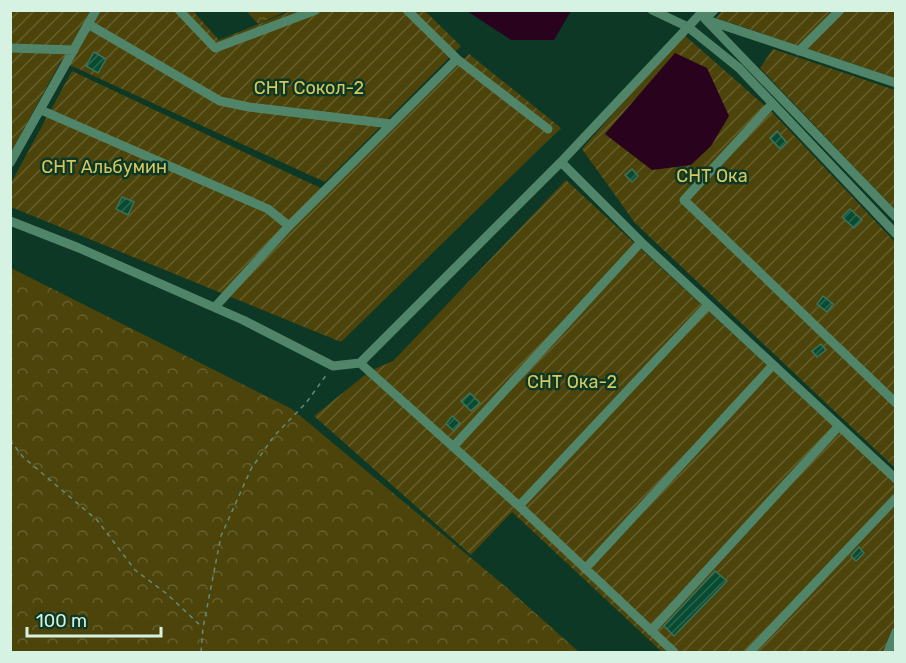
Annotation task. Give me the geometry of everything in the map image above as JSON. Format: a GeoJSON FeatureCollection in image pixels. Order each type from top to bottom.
{"type":"FeatureCollection","features":[{"type":"Feature","properties":{"kind":"street"},"geometry":{"type":"LineString","coordinates":[[10,163],[96,10]]}},
{"type":"Feature","properties":{"kind":"street"},"geometry":{"type":"LineString","coordinates":[[179,10],[215,48],[316,10]]}},
{"type":"Feature","properties":{"kind":"street"},"geometry":{"type":"LineString","coordinates":[[407,10],[457,59],[548,129]]}},
{"type":"Feature","properties":{"kind":"street"},"geometry":{"type":"LineString","coordinates":[[652,10],[688,27],[739,68],[896,234]]}},
{"type":"Feature","properties":{"kind":"street"},"geometry":{"type":"LineString","coordinates":[[10,221],[215,307],[333,366],[360,363],[561,162],[688,27],[714,10]]}},
{"type":"Feature","properties":{"kind":"street"},"geometry":{"type":"LineString","coordinates":[[799,51],[840,10]]}},
{"type":"Feature","properties":{"kind":"street"},"geometry":{"type":"LineString","coordinates":[[702,16],[896,83]]}},
{"type":"Feature","properties":{"kind":"street"},"geometry":{"type":"LineString","coordinates":[[702,16],[896,217]]}},
{"type":"Feature","properties":{"kind":"street"},"geometry":{"type":"LineString","coordinates":[[88,24],[220,101],[249,107],[392,124]]}},
{"type":"Feature","properties":{"kind":"street"},"geometry":{"type":"LineString","coordinates":[[10,48],[74,50]]}},
{"type":"Feature","properties":{"kind":"street"},"geometry":{"type":"LineString","coordinates":[[215,307],[289,226],[457,59]]}},
{"type":"Feature","properties":{"kind":"street"},"geometry":{"type":"LineString","coordinates":[[772,104],[684,200],[896,403]]}},
{"type":"Feature","properties":{"kind":"street"},"geometry":{"type":"LineString","coordinates":[[41,110],[268,208],[289,226]]}},
{"type":"Feature","properties":{"kind":"street"},"geometry":{"type":"LineString","coordinates":[[561,162],[641,242],[896,479]]}},
{"type":"Feature","properties":{"kind":"street"},"geometry":{"type":"LineString","coordinates":[[453,447],[641,242]]}},
{"type":"Feature","properties":{"kind":"street"},"geometry":{"type":"LineString","coordinates":[[519,506],[708,305]]}},
{"type":"Feature","properties":{"kind":"street"},"geometry":{"type":"LineString","coordinates":[[360,363],[519,506],[674,652]]}},
{"type":"Feature","properties":{"kind":"street"},"geometry":{"type":"LineString","coordinates":[[585,569],[773,365]]}},
{"type":"Feature","properties":{"kind":"street"},"geometry":{"type":"LineString","coordinates":[[651,631],[839,426]]}},
{"type":"Feature","properties":{"kind":"street"},"geometry":{"type":"LineString","coordinates":[[750,652],[896,498]]}},
{"type":"Feature","properties":{"kind":"street"},"geometry":{"type":"LineString","coordinates":[[888,652],[896,632]]}},
{"type":"Feature","properties":{"kind":"path"},"geometry":{"type":"LineString","coordinates":[[201,652],[202,627],[207,616],[221,536],[251,469],[274,436],[306,403],[333,366]]}},
{"type":"Feature","properties":{"kind":"path"},"geometry":{"type":"LineString","coordinates":[[10,440],[23,457],[97,520],[135,570],[167,594],[202,627]]}},
{"type":"Feature","properties":{"kind":"green space"},"geometry":{"type":"Polygon","coordinates":[[[723,10],[895,11],[895,78],[716,18],[723,10]]]}},
{"type":"Feature","properties":{"kind":"green space","name":"СНТ Сокол-2"},"geometry":{"type":"Polygon","coordinates":[[[11,11],[193,11],[219,40],[291,11],[425,11],[461,46],[325,182],[61,61],[11,152],[11,11]]]}},
{"type":"Feature","properties":{"kind":"green space"},"geometry":{"type":"Polygon","coordinates":[[[246,11],[287,11],[258,24],[246,11]]]}},
{"type":"Feature","properties":{"kind":"green space","name":"СНТ Ока"},"geometry":{"type":"Polygon","coordinates":[[[683,34],[772,112],[895,242],[895,468],[635,223],[582,149],[683,34]]]}},
{"type":"Feature","properties":{"kind":"green space"},"geometry":{"type":"Polygon","coordinates":[[[773,49],[895,90],[895,210],[760,68],[773,49]]]}},
{"type":"Feature","properties":{"kind":"green space","name":"СНТ Альбумин"},"geometry":{"type":"Polygon","coordinates":[[[469,54],[561,128],[341,342],[11,207],[11,183],[72,71],[329,192],[469,54]]]}},
{"type":"Feature","properties":{"kind":"green space","name":"СНТ Ока-2"},"geometry":{"type":"Polygon","coordinates":[[[566,180],[895,483],[894,652],[662,652],[512,512],[471,555],[314,416],[370,371],[393,361],[566,180]]]}},
{"type":"Feature","properties":{"kind":"green space"},"geometry":{"type":"Polygon","coordinates":[[[11,268],[292,409],[506,587],[579,652],[11,652],[11,268]]]}},
{"type":"Feature","properties":{"kind":"shaded area"},"geometry":{"type":"Polygon","coordinates":[[[571,10],[554,40],[511,40],[467,11],[571,10]]]}},
{"type":"Feature","properties":{"kind":"shaded area"},"geometry":{"type":"Polygon","coordinates":[[[675,53],[707,68],[729,116],[711,146],[691,165],[652,170],[605,134],[675,53]]]}},
{"type":"Feature","properties":{"kind":"building"},"geometry":{"type":"Polygon","coordinates":[[[94,52],[106,59],[98,73],[86,66],[94,52]]]}},
{"type":"Feature","properties":{"kind":"building"},"geometry":{"type":"Polygon","coordinates":[[[777,131],[787,143],[780,149],[770,138],[777,131]]]}},
{"type":"Feature","properties":{"kind":"building"},"geometry":{"type":"Polygon","coordinates":[[[632,169],[638,176],[632,182],[625,175],[632,169]]]}},
{"type":"Feature","properties":{"kind":"building"},"geometry":{"type":"Polygon","coordinates":[[[122,197],[134,202],[128,215],[116,209],[122,197]]]}},
{"type":"Feature","properties":{"kind":"building"},"geometry":{"type":"Polygon","coordinates":[[[850,209],[862,220],[854,228],[842,217],[850,209]]]}},
{"type":"Feature","properties":{"kind":"building"},"geometry":{"type":"Polygon","coordinates":[[[823,296],[833,304],[827,312],[817,304],[823,296]]]}},
{"type":"Feature","properties":{"kind":"building"},"geometry":{"type":"Polygon","coordinates":[[[821,344],[826,350],[817,357],[812,351],[821,344]]]}},
{"type":"Feature","properties":{"kind":"building"},"geometry":{"type":"Polygon","coordinates":[[[470,393],[480,403],[471,411],[461,401],[470,393]]]}},
{"type":"Feature","properties":{"kind":"building"},"geometry":{"type":"Polygon","coordinates":[[[452,416],[460,423],[454,431],[446,424],[452,416]]]}},
{"type":"Feature","properties":{"kind":"building"},"geometry":{"type":"Polygon","coordinates":[[[859,547],[864,553],[856,561],[851,556],[859,547]]]}},
{"type":"Feature","properties":{"kind":"building"},"geometry":{"type":"Polygon","coordinates":[[[715,571],[727,581],[674,636],[664,626],[715,571]]]}}]}
